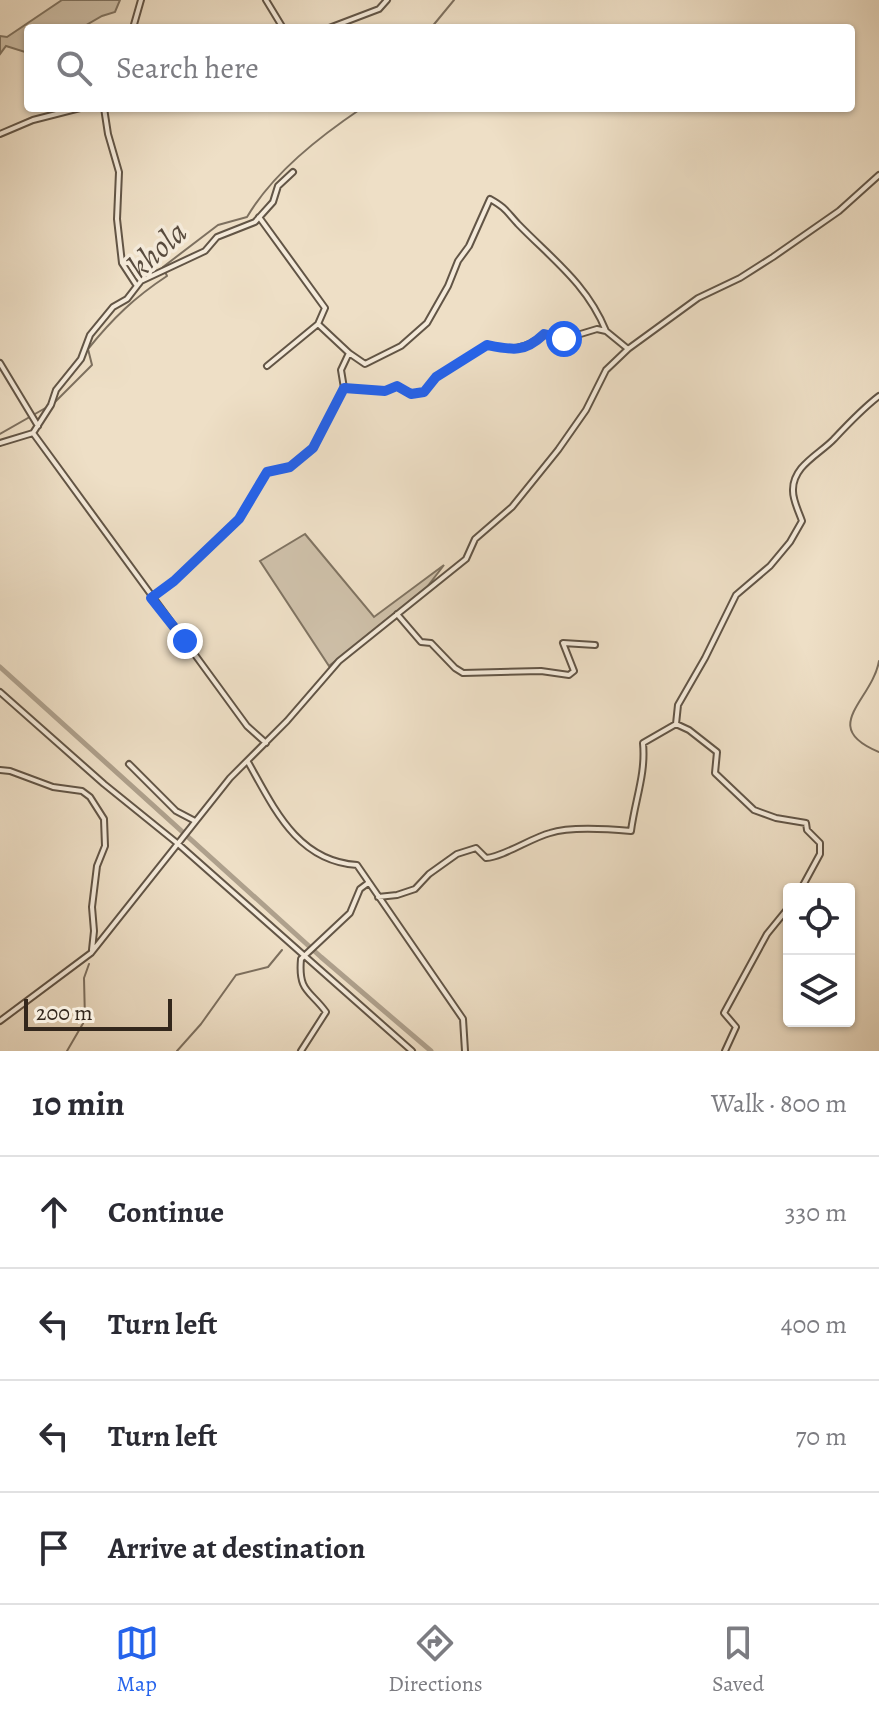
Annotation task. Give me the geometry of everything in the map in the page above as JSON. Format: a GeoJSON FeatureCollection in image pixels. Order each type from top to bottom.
{"type":"FeatureCollection","features":[{"type":"Feature","properties":{"kind":"street"},"geometry":{"type":"LineString","coordinates":[[134,24],[141,0]]}},
{"type":"Feature","properties":{"kind":"street"},"geometry":{"type":"LineString","coordinates":[[266,0],[281,24]]}},
{"type":"Feature","properties":{"kind":"street"},"geometry":{"type":"LineString","coordinates":[[340,24],[379,9],[387,0]]}},
{"type":"Feature","properties":{"kind":"street"},"geometry":{"type":"LineString","coordinates":[[0,134],[33,120],[64,112]]}},
{"type":"Feature","properties":{"kind":"street"},"geometry":{"type":"LineString","coordinates":[[105,112],[119,172],[117,219],[122,263],[137,286]]}},
{"type":"Feature","properties":{"kind":"street"},"geometry":{"type":"LineString","coordinates":[[0,443],[33,433],[51,405],[56,390],[81,359],[90,335],[113,307],[127,299],[141,281],[205,251],[217,237],[255,222],[273,202],[278,186],[293,172]]}},
{"type":"Feature","properties":{"kind":"street"},"geometry":{"type":"LineString","coordinates":[[0,1021],[91,953],[230,778],[266,743],[339,661],[466,559],[475,539],[512,507],[586,410],[606,370],[628,349],[698,298],[740,278],[839,211],[879,175]]}},
{"type":"Feature","properties":{"kind":"street"},"geometry":{"type":"LineString","coordinates":[[318,324],[365,364],[401,346],[427,323],[458,261],[469,246],[490,199],[507,208],[517,223],[542,244],[569,274],[598,310],[606,331]]}},
{"type":"Feature","properties":{"kind":"street"},"geometry":{"type":"LineString","coordinates":[[259,217],[325,308],[318,324],[267,366]]}},
{"type":"Feature","properties":{"kind":"street"},"geometry":{"type":"LineString","coordinates":[[344,388],[385,391],[397,386],[411,394],[424,392],[436,377],[487,345],[511,350],[528,347],[544,334],[564,339],[597,329],[606,331],[628,349]]}},
{"type":"Feature","properties":{"kind":"street"},"geometry":{"type":"LineString","coordinates":[[151,598],[183,573],[239,519],[267,472],[290,467],[313,448],[344,388],[341,370],[349,353]]}},
{"type":"Feature","properties":{"kind":"street"},"geometry":{"type":"LineString","coordinates":[[0,363],[38,426]]}},
{"type":"Feature","properties":{"kind":"street"},"geometry":{"type":"LineString","coordinates":[[676,724],[678,705],[736,595],[770,566],[802,521],[793,491],[796,475],[816,452],[831,443],[857,413],[879,396]]}},
{"type":"Feature","properties":{"kind":"street"},"geometry":{"type":"LineString","coordinates":[[33,433],[247,726],[266,743]]}},
{"type":"Feature","properties":{"kind":"street"},"geometry":{"type":"LineString","coordinates":[[397,614],[421,642],[431,643],[463,673],[528,670],[569,675],[574,671],[563,643],[595,645]]}},
{"type":"Feature","properties":{"kind":"street"},"geometry":{"type":"LineString","coordinates":[[0,692],[104,784],[177,843],[412,1051]]}},
{"type":"Feature","properties":{"kind":"street"},"geometry":{"type":"LineString","coordinates":[[676,724],[717,752],[715,773],[754,810],[776,818],[806,823],[807,830],[820,843],[820,854],[804,883]]}},
{"type":"Feature","properties":{"kind":"street"},"geometry":{"type":"LineString","coordinates":[[378,897],[415,889],[429,874],[457,854],[476,848],[486,858],[555,831],[631,831],[635,804],[644,779],[643,743],[676,724]]}},
{"type":"Feature","properties":{"kind":"street"},"geometry":{"type":"LineString","coordinates":[[248,762],[283,824],[302,842],[339,864],[357,865],[463,1019],[465,1051]]}},
{"type":"Feature","properties":{"kind":"street"},"geometry":{"type":"LineString","coordinates":[[129,764],[176,811],[195,821]]}},
{"type":"Feature","properties":{"kind":"street"},"geometry":{"type":"LineString","coordinates":[[0,770],[53,787],[82,791],[90,797],[104,819],[105,846],[97,866],[91,953]]}},
{"type":"Feature","properties":{"kind":"street"},"geometry":{"type":"LineString","coordinates":[[301,1051],[326,1012],[301,984],[301,959],[350,913],[360,889],[368,883]]}},
{"type":"Feature","properties":{"kind":"street"},"geometry":{"type":"LineString","coordinates":[[725,1051],[736,1027],[724,1013],[767,934],[783,914]]}},
{"type":"Feature","properties":{"kind":"shaded area"},"geometry":{"type":"Polygon","coordinates":[[[62,0],[120,0],[115,12],[88,24],[26,24],[62,0]]]}},
{"type":"Feature","properties":{"kind":"shaded area"},"geometry":{"type":"Polygon","coordinates":[[[24,26],[24,52],[6,46],[0,54],[0,36],[7,37],[24,26]]]}},
{"type":"Feature","properties":{"kind":"shaded area"},"geometry":{"type":"Polygon","coordinates":[[[305,534],[374,617],[444,565],[427,587],[329,666],[260,561],[305,534]]]}},
{"type":"Feature","properties":{"kind":"waterway","name":"khola"},"geometry":{"type":"LineString","coordinates":[[434,24],[454,0]]}},
{"type":"Feature","properties":{"kind":"waterway","name":"khola"},"geometry":{"type":"LineString","coordinates":[[54,403],[92,365],[88,349],[106,327],[167,276],[163,267],[218,225],[247,217],[283,171],[356,112]]}},
{"type":"Feature","properties":{"kind":"waterway","name":"khola"},"geometry":{"type":"LineString","coordinates":[[0,434],[49,406]]}},
{"type":"Feature","properties":{"kind":"waterway"},"geometry":{"type":"LineString","coordinates":[[879,661],[850,723],[852,733],[861,743],[879,752]]}},
{"type":"Feature","properties":{"kind":"waterway"},"geometry":{"type":"LineString","coordinates":[[0,667],[321,957],[431,1051]]}},
{"type":"Feature","properties":{"kind":"waterway"},"geometry":{"type":"LineString","coordinates":[[177,1051],[201,1024],[236,975],[268,967],[282,950]]}},
{"type":"Feature","properties":{"kind":"waterway"},"geometry":{"type":"LineString","coordinates":[[67,1051],[85,1020],[84,978],[89,964]]}},
{"type":"Feature","properties":{"kind":"route"},"geometry":{"type":"LineString","coordinates":[[185,641],[151,598],[219,541],[239,519],[267,472],[290,467],[313,448],[344,388],[385,391],[397,386],[411,394],[424,392],[436,377],[487,345],[511,350],[528,347],[544,334],[564,339]]}}]}
